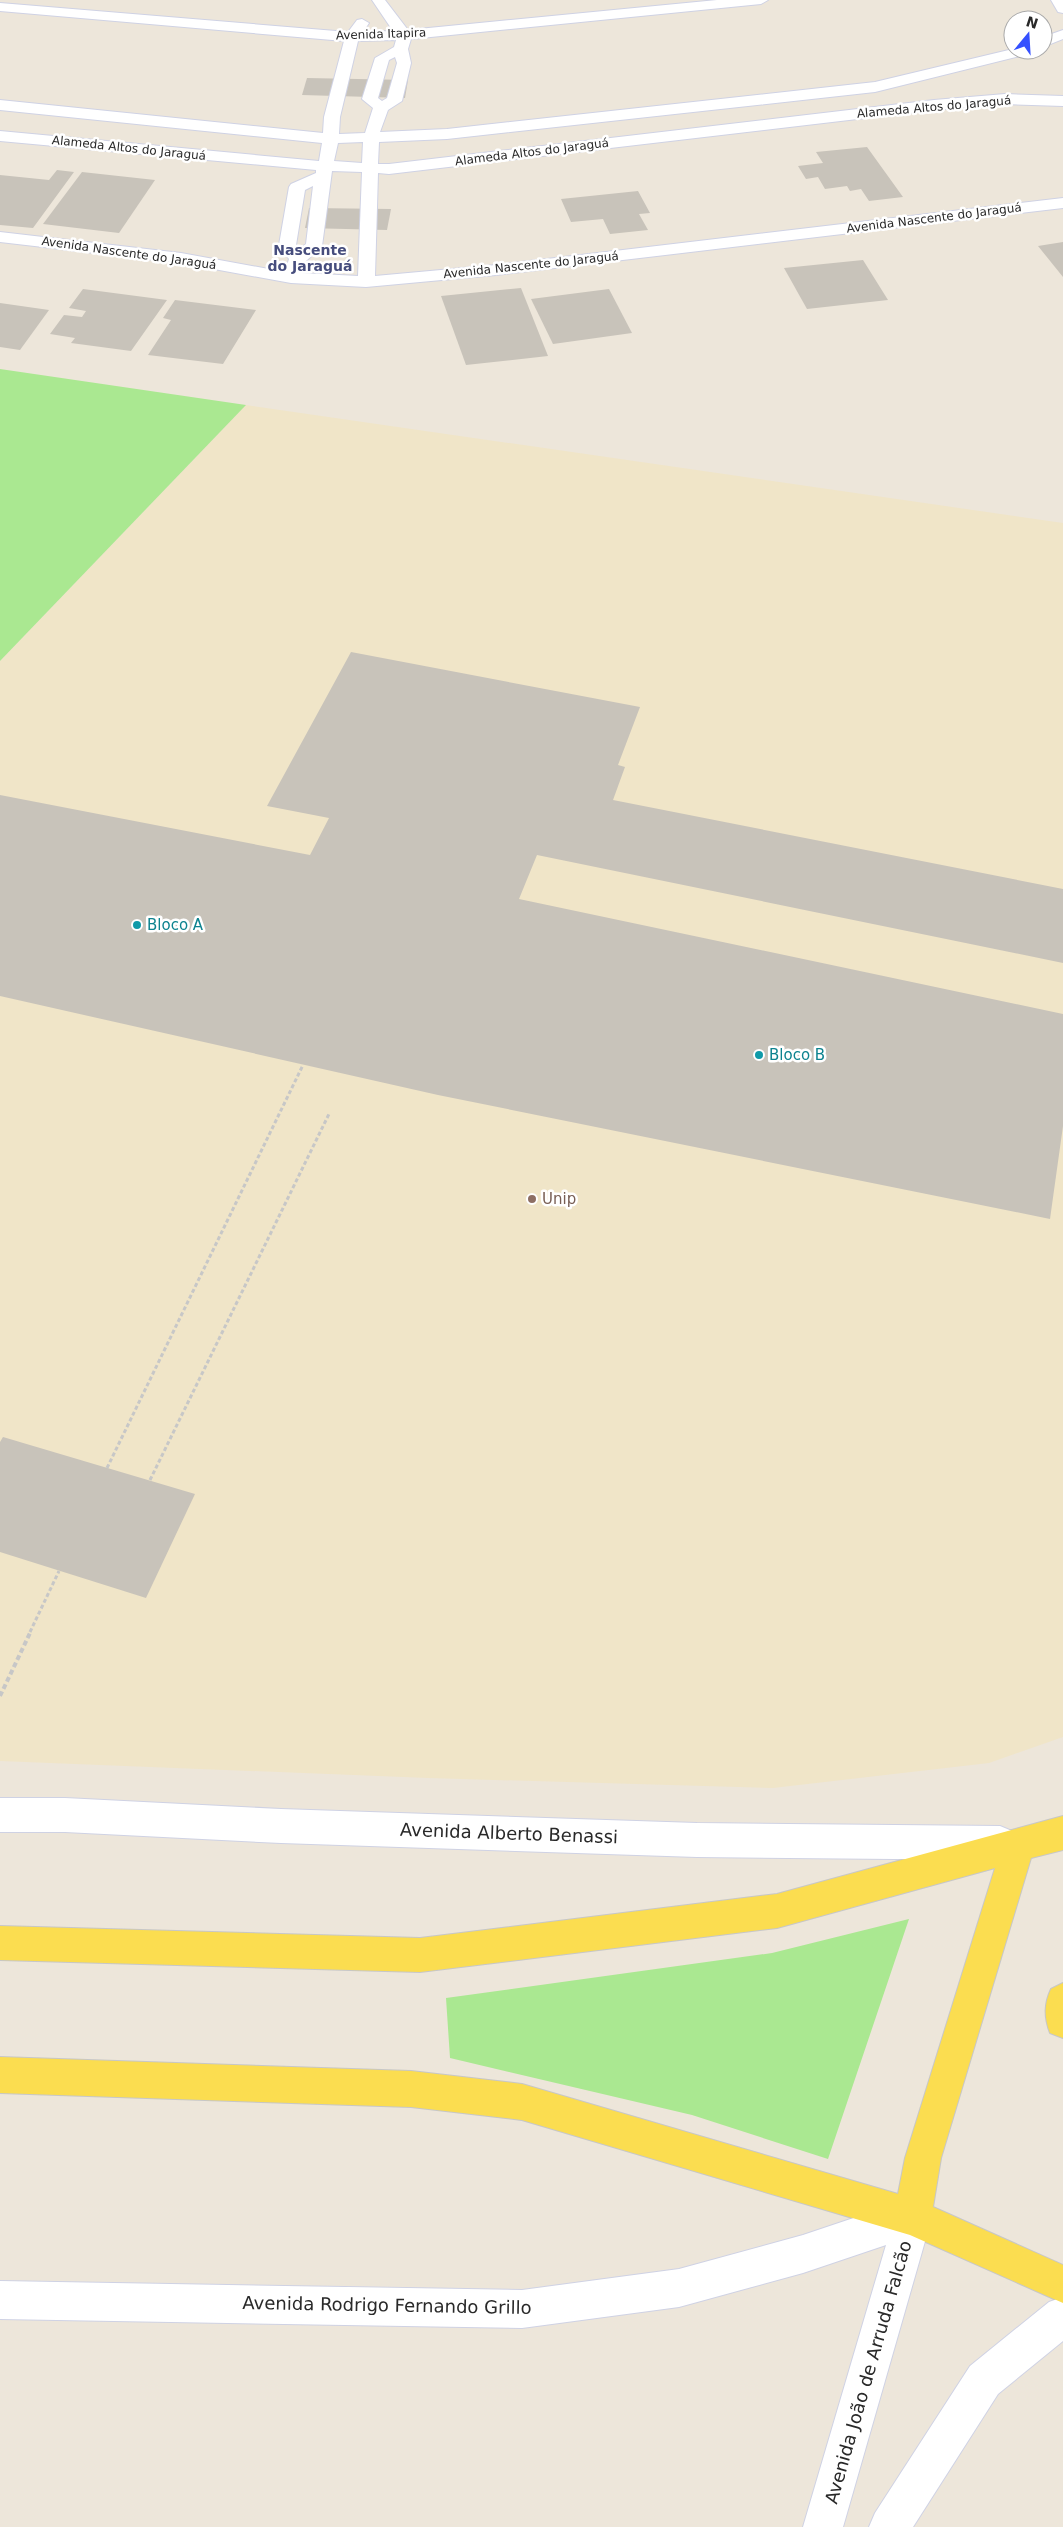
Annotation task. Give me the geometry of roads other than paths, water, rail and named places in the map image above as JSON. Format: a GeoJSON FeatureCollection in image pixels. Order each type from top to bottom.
{"type":"FeatureCollection","features":[{"type":"Feature","properties":{"kind":"main road"},"geometry":{"type":"LineString","coordinates":[[0,1943],[420,1955],[777,1911],[1063,1833]]}},
{"type":"Feature","properties":{"kind":"main road"},"geometry":{"type":"LineString","coordinates":[[913,2217],[922,2158],[1019,1844]]}},
{"type":"Feature","properties":{"kind":"main road"},"geometry":{"type":"LineString","coordinates":[[1063,2001],[1063,2020]]}},
{"type":"Feature","properties":{"kind":"main road"},"geometry":{"type":"LineString","coordinates":[[0,2075],[411,2089],[522,2102],[913,2217],[1063,2284]]}},
{"type":"Feature","properties":{"kind":"street"},"geometry":{"type":"LineString","coordinates":[[291,278],[298,259],[314,246],[324,171],[331,139],[332,117],[352,37],[378,0],[402,42],[404,63],[394,101],[381,107],[371,137],[366,282]]}},
{"type":"Feature","properties":{"kind":"street","name":"Avenida Itapira"},"geometry":{"type":"LineString","coordinates":[[0,7],[402,42],[761,0]]}},
{"type":"Feature","properties":{"kind":"street"},"geometry":{"type":"LineString","coordinates":[[1058,0],[1063,9]]}},
{"type":"Feature","properties":{"kind":"street"},"geometry":{"type":"LineString","coordinates":[[381,107],[370,100],[382,58],[402,42]]}},
{"type":"Feature","properties":{"kind":"street","name":"Alameda Altos do Jaraguá"},"geometry":{"type":"LineString","coordinates":[[0,105],[331,139],[447,134],[875,86],[1003,56]]}},
{"type":"Feature","properties":{"kind":"street","name":"Alameda Altos do Jaraguá"},"geometry":{"type":"LineString","coordinates":[[0,136],[324,171],[371,168],[389,169],[934,105],[1005,99],[1063,101]]}},
{"type":"Feature","properties":{"kind":"street"},"geometry":{"type":"LineString","coordinates":[[298,259],[286,245],[297,187],[324,171]]}},
{"type":"Feature","properties":{"kind":"street","name":"Avenida Nascente do Jaraguá"},"geometry":{"type":"LineString","coordinates":[[0,236],[181,258],[291,278],[366,282],[496,270],[1063,203]]}},
{"type":"Feature","properties":{"kind":"street","name":"Avenida Alberto Benassi"},"geometry":{"type":"LineString","coordinates":[[0,1815],[65,1815],[281,1826],[697,1840],[1019,1844]]}},
{"type":"Feature","properties":{"kind":"street","name":"Avenida Rodrigo Fernando Grillo"},"geometry":{"type":"LineString","coordinates":[[0,2300],[522,2309],[679,2288],[803,2254],[913,2217]]}},
{"type":"Feature","properties":{"kind":"street","name":"Avenida João de Arruda Falcão"},"geometry":{"type":"LineString","coordinates":[[823,2527],[913,2217]]}},
{"type":"Feature","properties":{"kind":"street"},"geometry":{"type":"LineString","coordinates":[[889,2527],[984,2380],[1063,2316]]}},
{"type":"Feature","properties":{"kind":"place","name":"Bloco A"},"geometry":{"type":"Point","coordinates":[137,925]}},
{"type":"Feature","properties":{"kind":"place","name":"Bloco B"},"geometry":{"type":"Point","coordinates":[759,1055]}},
{"type":"Feature","properties":{"kind":"place","name":"Unip"},"geometry":{"type":"Point","coordinates":[532,1199]}},
{"type":"Feature","properties":{"kind":"district","name":"Nascente do Jaraguá"},"geometry":{"type":"Point","coordinates":[310,258]}}]}
